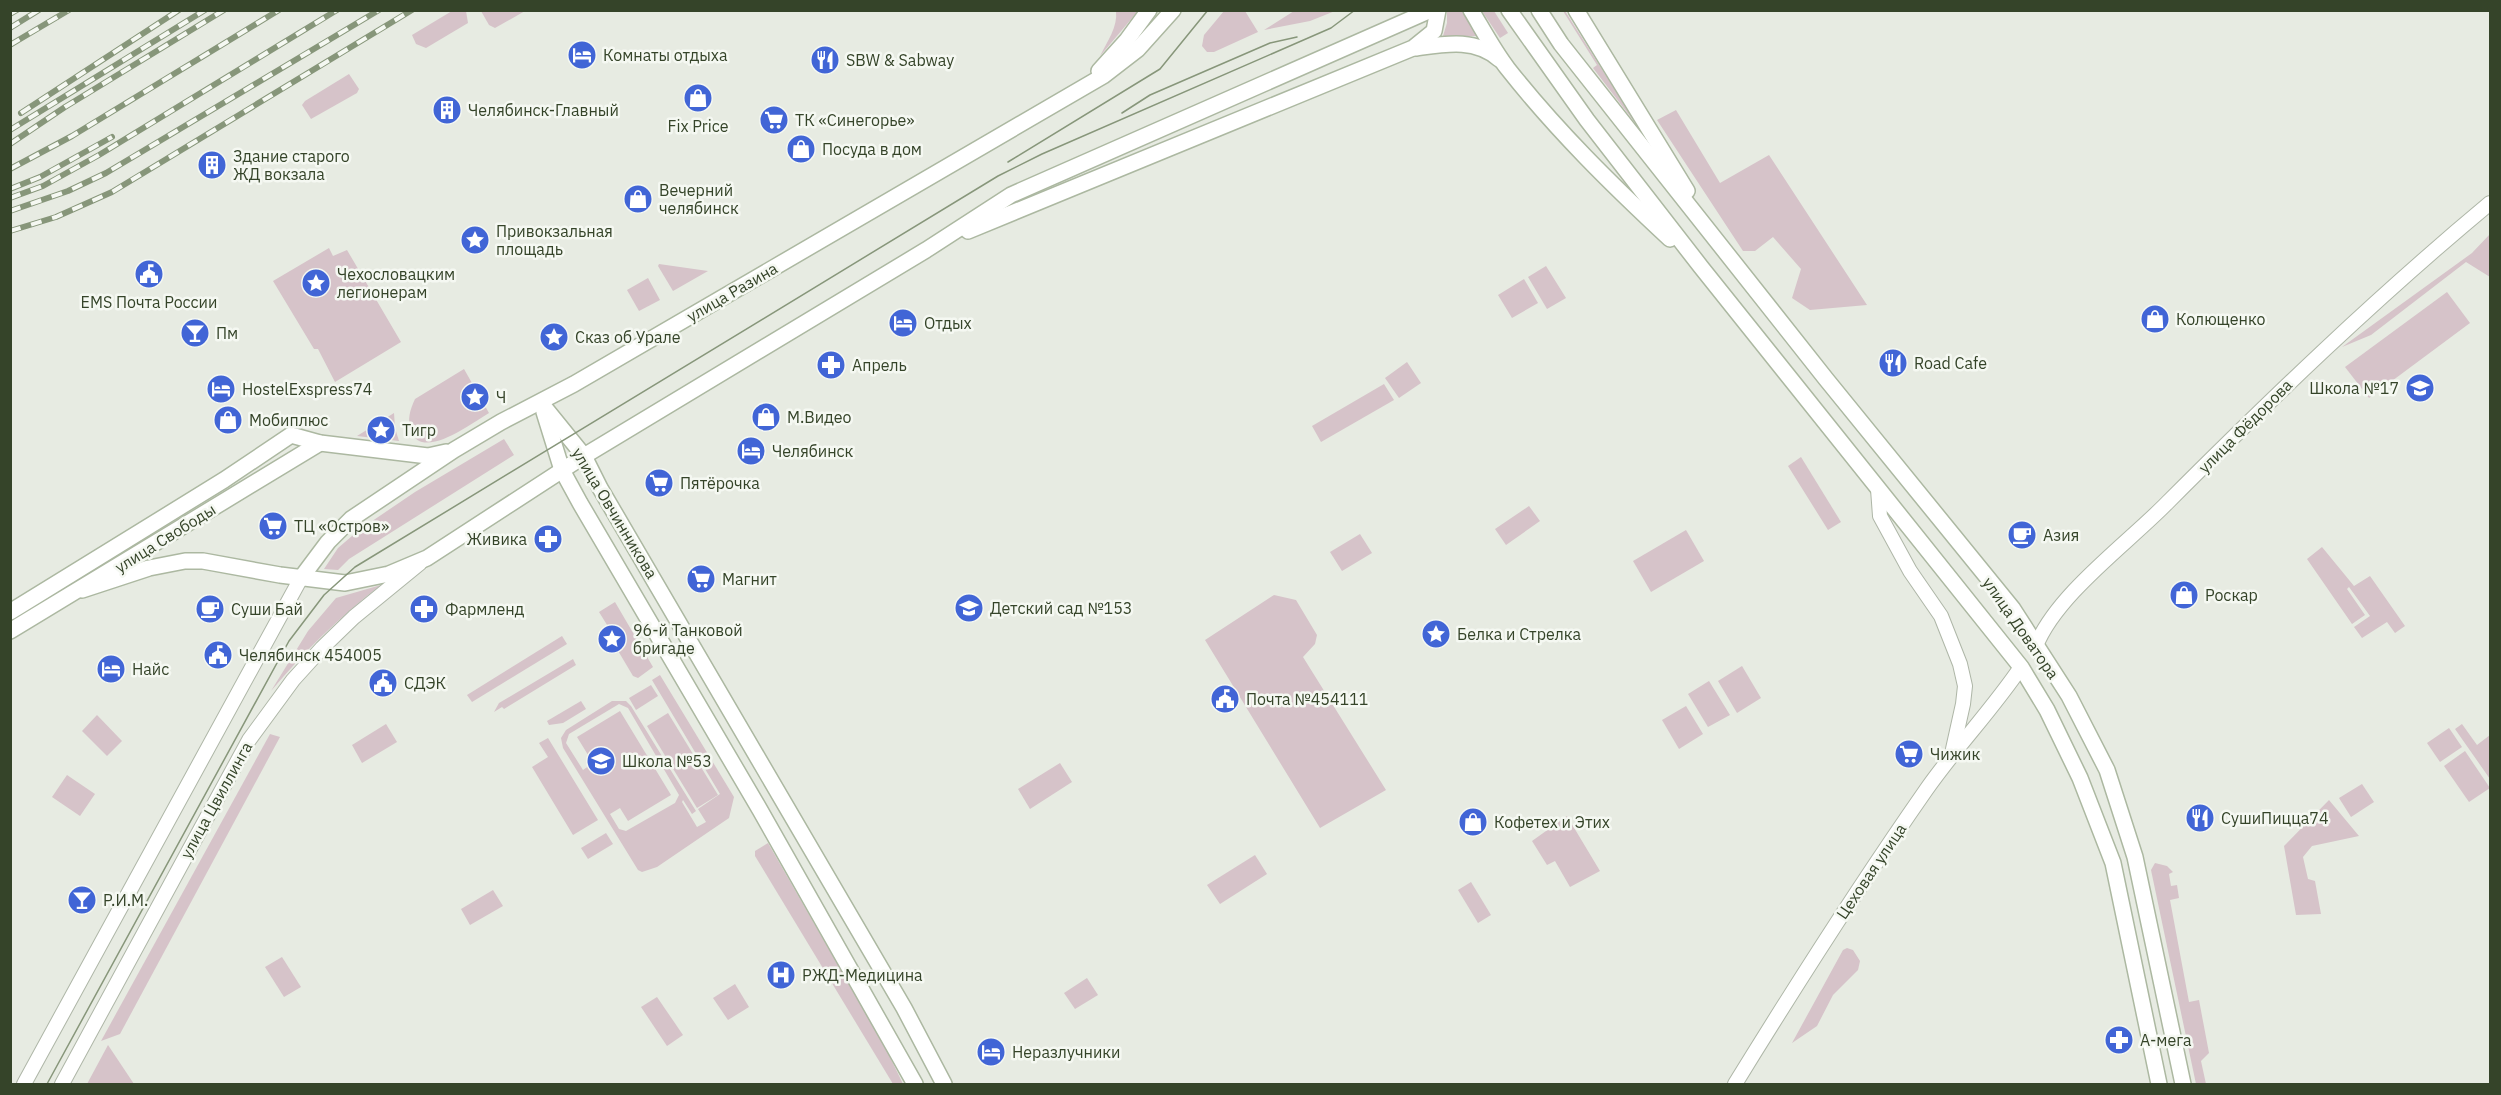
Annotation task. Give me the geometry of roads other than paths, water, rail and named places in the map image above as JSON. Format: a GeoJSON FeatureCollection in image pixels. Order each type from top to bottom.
{"type":"FeatureCollection","features":[{"type":"Feature","properties":{"kind":"main road"},"geometry":{"type":"LineString","coordinates":[[1089,82],[1127,40],[1149,10]]}},
{"type":"Feature","properties":{"kind":"main road"},"geometry":{"type":"LineString","coordinates":[[1089,82],[1103,76],[1137,49],[1173,10]]}},
{"type":"Feature","properties":{"kind":"main road"},"geometry":{"type":"LineString","coordinates":[[82,590],[149,567],[185,561],[222,564],[345,583],[389,574],[427,558],[584,456],[935,244],[1011,195],[1431,10]]}},
{"type":"Feature","properties":{"kind":"main road"},"geometry":{"type":"LineString","coordinates":[[935,244],[1413,48],[1430,37],[1434,31],[1438,10]]}},
{"type":"Feature","properties":{"kind":"main road"},"geometry":{"type":"LineString","coordinates":[[1471,10],[1507,66],[1557,128],[1595,168],[1701,267]]}},
{"type":"Feature","properties":{"kind":"main road"},"geometry":{"type":"LineString","coordinates":[[1509,10],[1587,120],[1701,267]]}},
{"type":"Feature","properties":{"kind":"main road"},"geometry":{"type":"LineString","coordinates":[[1539,10],[1561,44],[1717,243]]}},
{"type":"Feature","properties":{"kind":"main road"},"geometry":{"type":"LineString","coordinates":[[1576,10],[1717,243]]}},
{"type":"Feature","properties":{"kind":"main road"},"geometry":{"type":"LineString","coordinates":[[1413,48],[1448,44],[1475,45],[1492,53],[1507,66]]}},
{"type":"Feature","properties":{"kind":"main road","name":"улица Разина"},"geometry":{"type":"LineString","coordinates":[[301,578],[328,542],[351,519],[454,450],[501,422],[541,403],[1018,127],[1089,82]]}},
{"type":"Feature","properties":{"kind":"main road","name":"улица Фёдорова"},"geometry":{"type":"LineString","coordinates":[[2021,667],[2036,646],[2052,615],[2112,554],[2316,356],[2490,203]]}},
{"type":"Feature","properties":{"kind":"main road","name":"улица Доватора"},"geometry":{"type":"LineString","coordinates":[[1717,243],[2013,609],[2069,696],[2107,770],[2134,858],[2183,1084]]}},
{"type":"Feature","properties":{"kind":"main road","name":"улица Доватора"},"geometry":{"type":"LineString","coordinates":[[1701,267],[2021,667],[2047,710],[2080,778],[2113,863],[2159,1084]]}},
{"type":"Feature","properties":{"kind":"main road","name":"улица Овчинникова"},"geometry":{"type":"LineString","coordinates":[[541,403],[584,456],[904,1008],[944,1084]]}},
{"type":"Feature","properties":{"kind":"main road","name":"улица Овчинникова"},"geometry":{"type":"LineString","coordinates":[[541,403],[562,470],[760,810],[915,1084]]}},
{"type":"Feature","properties":{"kind":"main road","name":"улица Свободы"},"geometry":{"type":"LineString","coordinates":[[10,612],[224,480],[291,435],[320,443]]}},
{"type":"Feature","properties":{"kind":"main road"},"geometry":{"type":"LineString","coordinates":[[320,443],[428,456],[454,450]]}},
{"type":"Feature","properties":{"kind":"main road","name":"улица Свободы"},"geometry":{"type":"LineString","coordinates":[[10,631],[82,590],[320,443]]}},
{"type":"Feature","properties":{"kind":"main road"},"geometry":{"type":"LineString","coordinates":[[1878,489],[1880,516],[1910,571],[1941,616],[1960,664],[1965,686],[1964,704],[1952,753]]}},
{"type":"Feature","properties":{"kind":"main road","name":"улица Цвиллинга"},"geometry":{"type":"LineString","coordinates":[[62,1084],[231,770],[269,711],[322,648],[354,617],[427,558]]}},
{"type":"Feature","properties":{"kind":"main road","name":"улица Цвиллинга"},"geometry":{"type":"LineString","coordinates":[[24,1084],[301,578]]}},
{"type":"Feature","properties":{"kind":"main road","name":"Цеховая улица"},"geometry":{"type":"LineString","coordinates":[[1735,1084],[1835,924],[1952,753],[2021,667]]}},
{"type":"Feature","properties":{"kind":"tram line"},"geometry":{"type":"LineString","coordinates":[[1008,162],[1160,69],[1208,10]]}},
{"type":"Feature","properties":{"kind":"tram line"},"geometry":{"type":"LineString","coordinates":[[47,1084],[289,641],[324,595],[355,567],[998,176],[1042,154],[1331,28],[1355,10]]}},
{"type":"Feature","properties":{"kind":"tram line"},"geometry":{"type":"LineString","coordinates":[[1122,113],[1150,95],[1270,43],[1297,37]]}},
{"type":"Feature","properties":{"kind":"railway"},"geometry":{"type":"LineString","coordinates":[[10,14],[17,10]]}},
{"type":"Feature","properties":{"kind":"railway"},"geometry":{"type":"LineString","coordinates":[[10,28],[39,10]]}},
{"type":"Feature","properties":{"kind":"railway"},"geometry":{"type":"LineString","coordinates":[[10,45],[69,10]]}},
{"type":"Feature","properties":{"kind":"railway"},"geometry":{"type":"LineString","coordinates":[[21,113],[179,10]]}},
{"type":"Feature","properties":{"kind":"railway"},"geometry":{"type":"LineString","coordinates":[[10,130],[205,10]]}},
{"type":"Feature","properties":{"kind":"railway"},"geometry":{"type":"LineString","coordinates":[[10,144],[65,107],[224,10]]}},
{"type":"Feature","properties":{"kind":"railway"},"geometry":{"type":"LineString","coordinates":[[10,169],[72,136],[279,10]]}},
{"type":"Feature","properties":{"kind":"railway"},"geometry":{"type":"LineString","coordinates":[[10,198],[43,186],[99,155],[337,10]]}},
{"type":"Feature","properties":{"kind":"railway"},"geometry":{"type":"LineString","coordinates":[[10,211],[68,191],[106,173],[379,10]]}},
{"type":"Feature","properties":{"kind":"railway"},"geometry":{"type":"LineString","coordinates":[[10,231],[56,217],[112,192],[412,10]]}},
{"type":"Feature","properties":{"kind":"railway"},"geometry":{"type":"LineString","coordinates":[[10,189],[40,177],[112,137]]}},
{"type":"Feature","properties":{"kind":"place","name":"Комнаты отдыха"},"geometry":{"type":"Point","coordinates":[582,55]}},
{"type":"Feature","properties":{"kind":"place","name":"SBW & Sabway"},"geometry":{"type":"Point","coordinates":[825,60]}},
{"type":"Feature","properties":{"kind":"place","name":"Fix Price"},"geometry":{"type":"Point","coordinates":[698,98]}},
{"type":"Feature","properties":{"kind":"place","name":"Челябинск-Главный"},"geometry":{"type":"Point","coordinates":[447,110]}},
{"type":"Feature","properties":{"kind":"place","name":"ТК «Синегорье»"},"geometry":{"type":"Point","coordinates":[774,120]}},
{"type":"Feature","properties":{"kind":"place","name":"Посуда в дом"},"geometry":{"type":"Point","coordinates":[801,149]}},
{"type":"Feature","properties":{"kind":"place","name":"Здание старого ЖД вокзала"},"geometry":{"type":"Point","coordinates":[212,165]}},
{"type":"Feature","properties":{"kind":"place","name":"Вечерний челябинск"},"geometry":{"type":"Point","coordinates":[638,199]}},
{"type":"Feature","properties":{"kind":"place","name":"Привокзальная площадь"},"geometry":{"type":"Point","coordinates":[475,240]}},
{"type":"Feature","properties":{"kind":"place","name":"EMS Почта России"},"geometry":{"type":"Point","coordinates":[149,274]}},
{"type":"Feature","properties":{"kind":"place","name":"Чехословацким легионерам"},"geometry":{"type":"Point","coordinates":[316,283]}},
{"type":"Feature","properties":{"kind":"place","name":"Колющенко"},"geometry":{"type":"Point","coordinates":[2155,319]}},
{"type":"Feature","properties":{"kind":"place","name":"Отдых"},"geometry":{"type":"Point","coordinates":[903,323]}},
{"type":"Feature","properties":{"kind":"place","name":"Пм"},"geometry":{"type":"Point","coordinates":[195,333]}},
{"type":"Feature","properties":{"kind":"place","name":"Сказ об Урале"},"geometry":{"type":"Point","coordinates":[554,337]}},
{"type":"Feature","properties":{"kind":"place","name":"Road Cafe"},"geometry":{"type":"Point","coordinates":[1893,363]}},
{"type":"Feature","properties":{"kind":"place","name":"Апрель"},"geometry":{"type":"Point","coordinates":[831,365]}},
{"type":"Feature","properties":{"kind":"place","name":"Школа №17"},"geometry":{"type":"Point","coordinates":[2420,388]}},
{"type":"Feature","properties":{"kind":"place","name":"HostelExspress74"},"geometry":{"type":"Point","coordinates":[221,389]}},
{"type":"Feature","properties":{"kind":"place","name":"Ч"},"geometry":{"type":"Point","coordinates":[475,397]}},
{"type":"Feature","properties":{"kind":"place","name":"М.Видео"},"geometry":{"type":"Point","coordinates":[766,417]}},
{"type":"Feature","properties":{"kind":"place","name":"Мобиплюс"},"geometry":{"type":"Point","coordinates":[228,420]}},
{"type":"Feature","properties":{"kind":"place","name":"Тигр"},"geometry":{"type":"Point","coordinates":[381,430]}},
{"type":"Feature","properties":{"kind":"place","name":"Челябинск"},"geometry":{"type":"Point","coordinates":[751,451]}},
{"type":"Feature","properties":{"kind":"place","name":"Пятёрочка"},"geometry":{"type":"Point","coordinates":[659,483]}},
{"type":"Feature","properties":{"kind":"place","name":"ТЦ «Остров»"},"geometry":{"type":"Point","coordinates":[273,526]}},
{"type":"Feature","properties":{"kind":"place","name":"Азия"},"geometry":{"type":"Point","coordinates":[2022,535]}},
{"type":"Feature","properties":{"kind":"place","name":"Живика"},"geometry":{"type":"Point","coordinates":[548,539]}},
{"type":"Feature","properties":{"kind":"place","name":"Магнит"},"geometry":{"type":"Point","coordinates":[701,579]}},
{"type":"Feature","properties":{"kind":"place","name":"Роскар"},"geometry":{"type":"Point","coordinates":[2184,595]}},
{"type":"Feature","properties":{"kind":"place","name":"Детский сад №153"},"geometry":{"type":"Point","coordinates":[969,608]}},
{"type":"Feature","properties":{"kind":"place","name":"Суши Бай"},"geometry":{"type":"Point","coordinates":[210,609]}},
{"type":"Feature","properties":{"kind":"place","name":"Фармленд"},"geometry":{"type":"Point","coordinates":[424,609]}},
{"type":"Feature","properties":{"kind":"place","name":"Белка и Стрелка"},"geometry":{"type":"Point","coordinates":[1436,634]}},
{"type":"Feature","properties":{"kind":"place","name":"96-й Танковой бригаде"},"geometry":{"type":"Point","coordinates":[612,639]}},
{"type":"Feature","properties":{"kind":"place","name":"Челябинск 454005"},"geometry":{"type":"Point","coordinates":[218,655]}},
{"type":"Feature","properties":{"kind":"place","name":"Найс"},"geometry":{"type":"Point","coordinates":[111,669]}},
{"type":"Feature","properties":{"kind":"place","name":"СДЭК"},"geometry":{"type":"Point","coordinates":[383,683]}},
{"type":"Feature","properties":{"kind":"place","name":"Почта №454111"},"geometry":{"type":"Point","coordinates":[1225,699]}},
{"type":"Feature","properties":{"kind":"place","name":"Чижик"},"geometry":{"type":"Point","coordinates":[1909,754]}},
{"type":"Feature","properties":{"kind":"place","name":"Школа №53"},"geometry":{"type":"Point","coordinates":[601,761]}},
{"type":"Feature","properties":{"kind":"place","name":"СушиПицца74"},"geometry":{"type":"Point","coordinates":[2200,818]}},
{"type":"Feature","properties":{"kind":"place","name":"Кофетех и Этих"},"geometry":{"type":"Point","coordinates":[1473,822]}},
{"type":"Feature","properties":{"kind":"place","name":"Р.И.М."},"geometry":{"type":"Point","coordinates":[82,900]}},
{"type":"Feature","properties":{"kind":"place","name":"РЖД-Медицина"},"geometry":{"type":"Point","coordinates":[781,975]}},
{"type":"Feature","properties":{"kind":"place","name":"А-мега"},"geometry":{"type":"Point","coordinates":[2119,1040]}},
{"type":"Feature","properties":{"kind":"place","name":"Неразлучники"},"geometry":{"type":"Point","coordinates":[991,1052]}}]}
